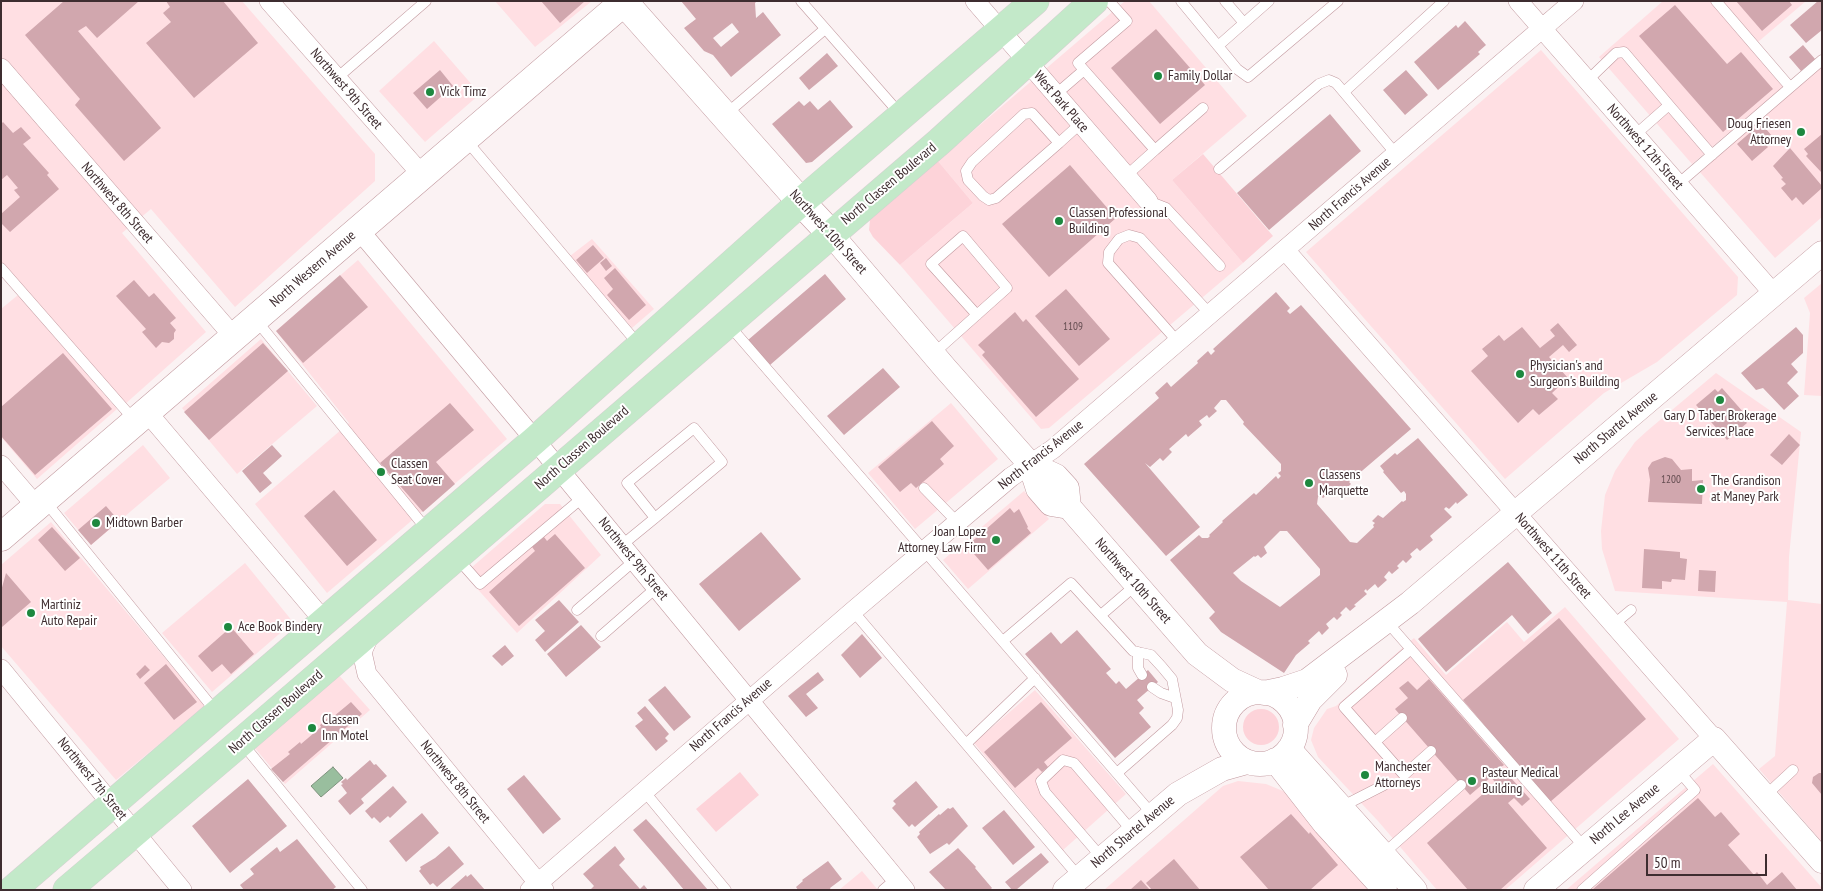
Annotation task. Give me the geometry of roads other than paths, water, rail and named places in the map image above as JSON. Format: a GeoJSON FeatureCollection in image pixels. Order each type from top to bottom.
{"type":"FeatureCollection","features":[{"type":"Feature","properties":{"kind":"main road"},"geometry":{"type":"LineString","coordinates":[[12,890],[535,440],[801,202],[1035,1]]}},
{"type":"Feature","properties":{"kind":"main road","name":"North Classen Boulevard"},"geometry":{"type":"LineString","coordinates":[[67,890],[939,142],[1094,1]]}},
{"type":"Feature","properties":{"kind":"main road","name":"Northwest 10th Street"},"geometry":{"type":"LineString","coordinates":[[624,2],[831,234]]}},
{"type":"Feature","properties":{"kind":"main road","name":"North Western Avenue"},"geometry":{"type":"LineString","coordinates":[[1,538],[624,2]]}},
{"type":"Feature","properties":{"kind":"street","name":"Northwest 9th Street"},"geometry":{"type":"LineString","coordinates":[[269,1],[423,176]]}},
{"type":"Feature","properties":{"kind":"street","name":"West Park Place"},"geometry":{"type":"LineString","coordinates":[[975,1],[1148,201]]}},
{"type":"Feature","properties":{"kind":"street","name":"Northwest 12th Street"},"geometry":{"type":"LineString","coordinates":[[1518,1],[1773,293]]}},
{"type":"Feature","properties":{"kind":"street","name":"North Francis Avenue"},"geometry":{"type":"LineString","coordinates":[[537,887],[644,791],[924,550],[1011,477],[1053,449],[1574,1]]}},
{"type":"Feature","properties":{"kind":"street","name":"Northwest 8th Street"},"geometry":{"type":"LineString","coordinates":[[5,80],[234,337]]}},
{"type":"Feature","properties":{"kind":"street","name":"Northwest 9th Street"},"geometry":{"type":"LineString","coordinates":[[359,230],[749,700],[895,886]]}},
{"type":"Feature","properties":{"kind":"street","name":"Northwest 10th Street"},"geometry":{"type":"LineString","coordinates":[[831,234],[1030,464],[1056,476],[1067,488],[1069,507],[1197,654],[1222,698],[1225,723]]}},
{"type":"Feature","properties":{"kind":"street","name":"Northwest 11th Street"},"geometry":{"type":"LineString","coordinates":[[1285,250],[1613,625],[1652,659],[1713,732],[1741,759],[1765,796],[1822,861]]}},
{"type":"Feature","properties":{"kind":"street","name":"North Shartel Avenue"},"geometry":{"type":"LineString","coordinates":[[1295,726],[1304,708],[1317,692],[1410,603],[1822,253]]}},
{"type":"Feature","properties":{"kind":"street"},"geometry":{"type":"LineString","coordinates":[[141,417],[324,621]]}},
{"type":"Feature","properties":{"kind":"street"},"geometry":{"type":"LineString","coordinates":[[1,466],[41,504]]}},
{"type":"Feature","properties":{"kind":"street","name":"North Shartel Avenue"},"geometry":{"type":"LineString","coordinates":[[1261,692],[1283,689],[1307,681],[1410,603]]}},
{"type":"Feature","properties":{"kind":"street"},"geometry":{"type":"LineString","coordinates":[[367,674],[362,652],[374,628]]}},
{"type":"Feature","properties":{"kind":"street","name":"Northwest 10th Street"},"geometry":{"type":"LineString","coordinates":[[1197,654],[1232,680],[1261,692]]}},
{"type":"Feature","properties":{"kind":"street"},"geometry":{"type":"LineString","coordinates":[[329,666],[348,666],[367,674]]}},
{"type":"Feature","properties":{"kind":"street","name":"Northwest 7th Street"},"geometry":{"type":"LineString","coordinates":[[1,669],[182,890]]}},
{"type":"Feature","properties":{"kind":"street","name":"Northwest 8th Street"},"geometry":{"type":"LineString","coordinates":[[367,674],[537,887]]}},
{"type":"Feature","properties":{"kind":"street"},"geometry":{"type":"LineString","coordinates":[[1261,692],[1276,696],[1287,705],[1293,716],[1295,726],[1294,740],[1282,754],[1261,764],[1247,762],[1236,755],[1230,748],[1225,723],[1230,707],[1239,699],[1250,693],[1261,692]]}},
{"type":"Feature","properties":{"kind":"street","name":"North Shartel Avenue"},"geometry":{"type":"LineString","coordinates":[[1178,794],[1194,773],[1214,753],[1225,723]]}},
{"type":"Feature","properties":{"kind":"street","name":"North Lee Avenue"},"geometry":{"type":"LineString","coordinates":[[1536,890],[1678,770],[1713,732]]}},
{"type":"Feature","properties":{"kind":"street"},"geometry":{"type":"LineString","coordinates":[[1282,754],[1341,806],[1415,890]]}},
{"type":"Feature","properties":{"kind":"street"},"geometry":{"type":"LineString","coordinates":[[1282,754],[1326,824],[1385,890]]}},
{"type":"Feature","properties":{"kind":"street","name":"North Shartel Avenue"},"geometry":{"type":"LineString","coordinates":[[1072,883],[1178,794],[1230,766],[1247,762]]}},
{"type":"Feature","properties":{"kind":"lane"},"geometry":{"type":"LineString","coordinates":[[337,78],[426,1]]}},
{"type":"Feature","properties":{"kind":"lane"},"geometry":{"type":"LineString","coordinates":[[801,1],[901,116]]}},
{"type":"Feature","properties":{"kind":"lane"},"geometry":{"type":"LineString","coordinates":[[1109,1],[1127,21],[1078,64],[1155,150]]}},
{"type":"Feature","properties":{"kind":"lane"},"geometry":{"type":"LineString","coordinates":[[1181,1],[1236,68],[1248,77],[1338,1]]}},
{"type":"Feature","properties":{"kind":"lane"},"geometry":{"type":"LineString","coordinates":[[1224,1],[1244,23]]}},
{"type":"Feature","properties":{"kind":"lane"},"geometry":{"type":"LineString","coordinates":[[1218,46],[1269,1]]}},
{"type":"Feature","properties":{"kind":"lane"},"geometry":{"type":"LineString","coordinates":[[1344,92],[1444,1]]}},
{"type":"Feature","properties":{"kind":"lane"},"geometry":{"type":"LineString","coordinates":[[1716,1],[1790,87]]}},
{"type":"Feature","properties":{"kind":"lane"},"geometry":{"type":"LineString","coordinates":[[724,116],[825,29]]}},
{"type":"Feature","properties":{"kind":"lane"},"geometry":{"type":"LineString","coordinates":[[1588,81],[1616,53],[1624,52],[1712,155]]}},
{"type":"Feature","properties":{"kind":"lane"},"geometry":{"type":"LineString","coordinates":[[1678,184],[1822,60]]}},
{"type":"Feature","properties":{"kind":"lane"},"geometry":{"type":"LineString","coordinates":[[1055,95],[1084,70]]}},
{"type":"Feature","properties":{"kind":"lane"},"geometry":{"type":"LineString","coordinates":[[1219,169],[1319,84],[1329,80],[1336,83],[1396,154]]}},
{"type":"Feature","properties":{"kind":"lane"},"geometry":{"type":"LineString","coordinates":[[1635,135],[1669,105]]}},
{"type":"Feature","properties":{"kind":"lane"},"geometry":{"type":"LineString","coordinates":[[1126,176],[1203,108]]}},
{"type":"Feature","properties":{"kind":"lane"},"geometry":{"type":"LineString","coordinates":[[1059,143],[1032,112],[1024,114],[972,162],[966,171],[968,180],[989,200],[996,198],[1059,143],[1080,124]]}},
{"type":"Feature","properties":{"kind":"lane"},"geometry":{"type":"LineString","coordinates":[[466,139],[639,345]]}},
{"type":"Feature","properties":{"kind":"lane"},"geometry":{"type":"LineString","coordinates":[[1148,201],[1166,208],[1220,266]]}},
{"type":"Feature","properties":{"kind":"lane"},"geometry":{"type":"LineString","coordinates":[[1178,342],[1108,263],[1109,252],[1119,239],[1129,235],[1140,238],[1210,314]]}},
{"type":"Feature","properties":{"kind":"lane"},"geometry":{"type":"LineString","coordinates":[[933,354],[1008,288],[963,236],[931,264],[976,315]]}},
{"type":"Feature","properties":{"kind":"lane"},"geometry":{"type":"LineString","coordinates":[[1,268],[141,417]]}},
{"type":"Feature","properties":{"kind":"lane"},"geometry":{"type":"LineString","coordinates":[[255,319],[428,531]]}},
{"type":"Feature","properties":{"kind":"lane"},"geometry":{"type":"LineString","coordinates":[[727,324],[1153,815]]}},
{"type":"Feature","properties":{"kind":"lane"},"geometry":{"type":"LineString","coordinates":[[622,545],[655,518],[722,462],[694,428],[627,483],[655,518]]}},
{"type":"Feature","properties":{"kind":"lane"},"geometry":{"type":"LineString","coordinates":[[924,488],[957,522]]}},
{"type":"Feature","properties":{"kind":"lane"},"geometry":{"type":"LineString","coordinates":[[456,557],[480,584],[582,498]]}},
{"type":"Feature","properties":{"kind":"lane"},"geometry":{"type":"LineString","coordinates":[[41,504],[217,713]]}},
{"type":"Feature","properties":{"kind":"lane"},"geometry":{"type":"LineString","coordinates":[[577,610],[634,561]]}},
{"type":"Feature","properties":{"kind":"lane"},"geometry":{"type":"LineString","coordinates":[[1003,641],[1071,583],[1132,651],[1151,655],[1172,679],[1178,710],[1177,718],[1172,725],[1117,773]]}},
{"type":"Feature","properties":{"kind":"lane"},"geometry":{"type":"LineString","coordinates":[[1101,615],[1136,584]]}},
{"type":"Feature","properties":{"kind":"lane"},"geometry":{"type":"LineString","coordinates":[[601,636],[656,588]]}},
{"type":"Feature","properties":{"kind":"lane"},"geometry":{"type":"LineString","coordinates":[[1613,625],[1631,610]]}},
{"type":"Feature","properties":{"kind":"lane"},"geometry":{"type":"LineString","coordinates":[[853,611],[966,744],[1072,883]]}},
{"type":"Feature","properties":{"kind":"lane"},"geometry":{"type":"LineString","coordinates":[[1388,623],[1411,649],[1438,686],[1585,848]]}},
{"type":"Feature","properties":{"kind":"lane"},"geometry":{"type":"LineString","coordinates":[[1411,649],[1344,707],[1404,775],[1432,751]]}},
{"type":"Feature","properties":{"kind":"lane"},"geometry":{"type":"LineString","coordinates":[[1138,652],[1138,668],[1142,675]]}},
{"type":"Feature","properties":{"kind":"lane"},"geometry":{"type":"LineString","coordinates":[[966,744],[1035,678]]}},
{"type":"Feature","properties":{"kind":"lane"},"geometry":{"type":"LineString","coordinates":[[1152,687],[1161,693],[1175,698]]}},
{"type":"Feature","properties":{"kind":"lane"},"geometry":{"type":"LineString","coordinates":[[1375,742],[1402,718]]}},
{"type":"Feature","properties":{"kind":"lane"},"geometry":{"type":"LineString","coordinates":[[241,742],[362,890]]}},
{"type":"Feature","properties":{"kind":"lane"},"geometry":{"type":"LineString","coordinates":[[1102,858],[1045,792],[1041,782],[1063,760],[1074,763],[1132,832]]}},
{"type":"Feature","properties":{"kind":"lane"},"geometry":{"type":"LineString","coordinates":[[1582,890],[1696,790],[1678,770]]}},
{"type":"Feature","properties":{"kind":"lane"},"geometry":{"type":"LineString","coordinates":[[1765,796],[1793,770]]}},
{"type":"Feature","properties":{"kind":"lane"},"geometry":{"type":"LineString","coordinates":[[1341,806],[1384,785]]}},
{"type":"Feature","properties":{"kind":"lane"},"geometry":{"type":"LineString","coordinates":[[1383,854],[1461,785]]}},
{"type":"Feature","properties":{"kind":"lane"},"geometry":{"type":"LineString","coordinates":[[644,791],[726,890]]}},
{"type":"Feature","properties":{"kind":"place","name":"Family Dollar"},"geometry":{"type":"Point","coordinates":[1158,76]}},
{"type":"Feature","properties":{"kind":"place","name":"Vick Timz"},"geometry":{"type":"Point","coordinates":[430,92]}},
{"type":"Feature","properties":{"kind":"place","name":"Doug Friesen Attorney"},"geometry":{"type":"Point","coordinates":[1801,132]}},
{"type":"Feature","properties":{"kind":"place","name":"Classen Professional Building"},"geometry":{"type":"Point","coordinates":[1059,221]}},
{"type":"Feature","properties":{"kind":"place","name":"Physician's and Surgeon's Building"},"geometry":{"type":"Point","coordinates":[1520,374]}},
{"type":"Feature","properties":{"kind":"place","name":"Gary D Taber Brokerage Services Place"},"geometry":{"type":"Point","coordinates":[1720,400]}},
{"type":"Feature","properties":{"kind":"place","name":"Classen Seat Cover"},"geometry":{"type":"Point","coordinates":[381,472]}},
{"type":"Feature","properties":{"kind":"place","name":"Classens Marquette"},"geometry":{"type":"Point","coordinates":[1309,483]}},
{"type":"Feature","properties":{"kind":"place","name":"The Grandison at Maney Park"},"geometry":{"type":"Point","coordinates":[1701,489]}},
{"type":"Feature","properties":{"kind":"place","name":"Midtown Barber"},"geometry":{"type":"Point","coordinates":[96,523]}},
{"type":"Feature","properties":{"kind":"place","name":"Joan Lopez Attorney Law Firm"},"geometry":{"type":"Point","coordinates":[996,540]}},
{"type":"Feature","properties":{"kind":"place","name":"Martiniz Auto Repair"},"geometry":{"type":"Point","coordinates":[31,613]}},
{"type":"Feature","properties":{"kind":"place","name":"Ace Book Bindery"},"geometry":{"type":"Point","coordinates":[228,627]}},
{"type":"Feature","properties":{"kind":"place","name":"Classen Inn Motel"},"geometry":{"type":"Point","coordinates":[312,728]}},
{"type":"Feature","properties":{"kind":"place","name":"Manchester Attorneys"},"geometry":{"type":"Point","coordinates":[1365,775]}},
{"type":"Feature","properties":{"kind":"place","name":"Pasteur Medical Building"},"geometry":{"type":"Point","coordinates":[1472,781]}}]}
